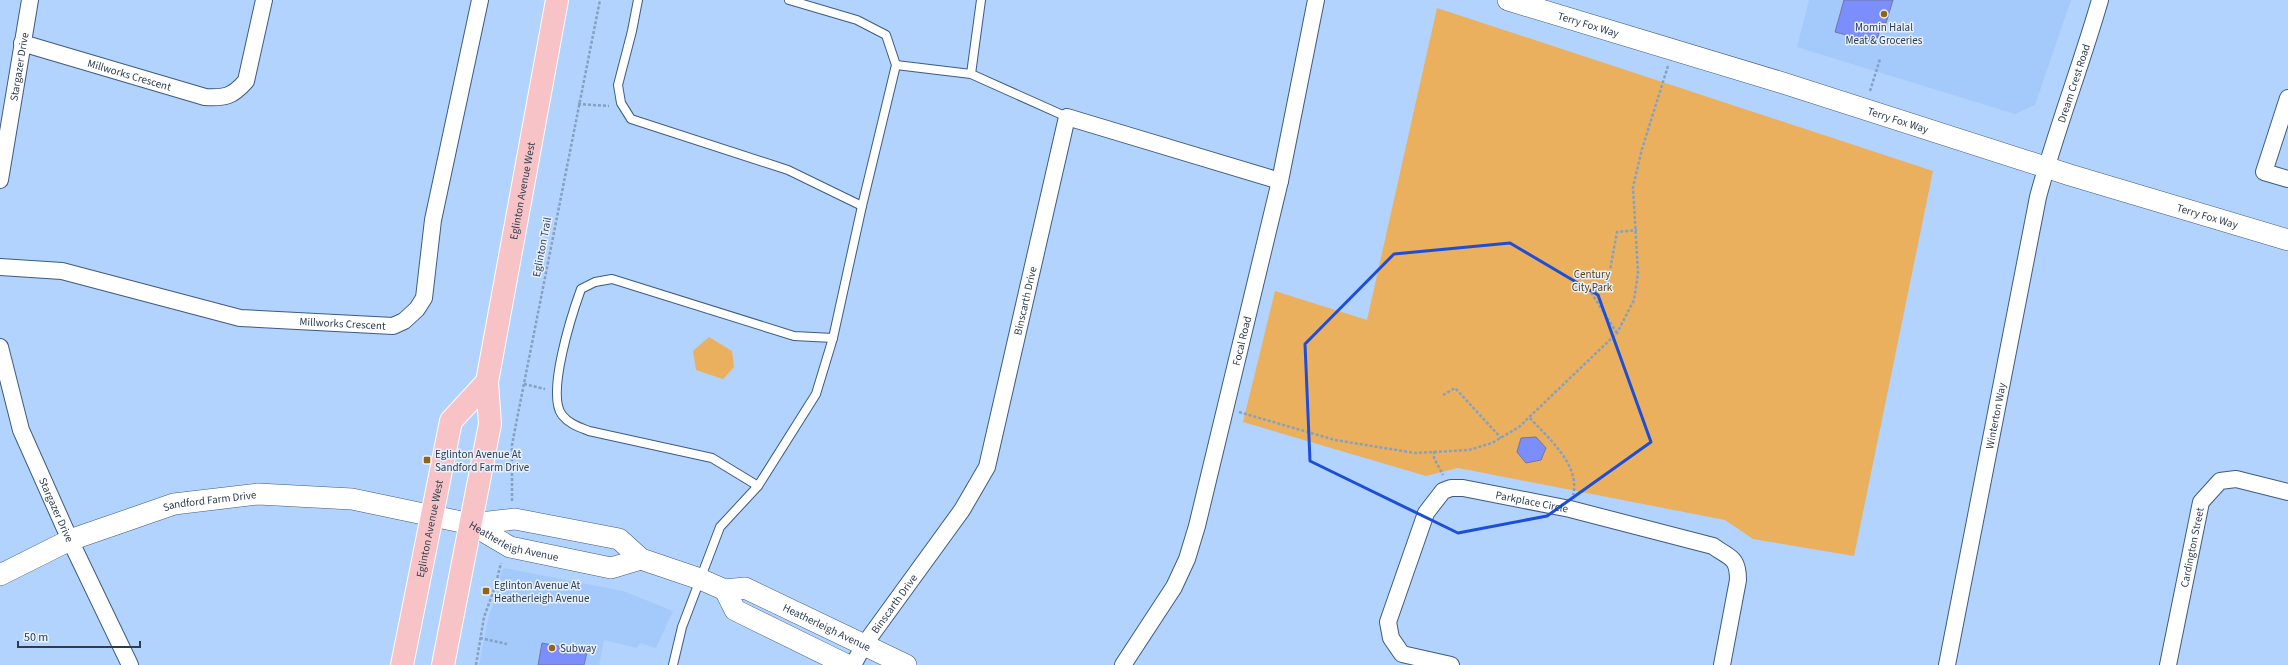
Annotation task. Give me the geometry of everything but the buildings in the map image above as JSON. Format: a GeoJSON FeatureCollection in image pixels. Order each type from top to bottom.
{"type":"FeatureCollection","features":[{"type":"Feature","properties":{"kind":"main road","name":"Eglinton Avenue West"},"geometry":{"type":"LineString","coordinates":[[443,665],[490,424],[487,382],[557,0]]}},
{"type":"Feature","properties":{"kind":"main road","name":"Eglinton Avenue West"},"geometry":{"type":"LineString","coordinates":[[402,665],[451,421],[487,382]]}},
{"type":"Feature","properties":{"kind":"street","name":"Stargazer Drive"},"geometry":{"type":"LineString","coordinates":[[0,180],[30,0]]}},
{"type":"Feature","properties":{"kind":"street","name":"Millworks Crescent"},"geometry":{"type":"LineString","coordinates":[[22,43],[205,97],[224,98],[237,91],[246,81],[264,0]]}},
{"type":"Feature","properties":{"kind":"street","name":"Millworks Crescent"},"geometry":{"type":"LineString","coordinates":[[0,267],[62,271],[240,318],[393,326],[404,321],[417,309],[424,298],[433,220],[480,0]]}},
{"type":"Feature","properties":{"kind":"street","name":"Focal Road"},"geometry":{"type":"LineString","coordinates":[[1123,665],[1174,587],[1187,559],[1197,526],[1280,181],[1316,0]]}},
{"type":"Feature","properties":{"kind":"street","name":"Terry Fox Way"},"geometry":{"type":"LineString","coordinates":[[1508,0],[1674,50],[2046,167],[2288,240]]}},
{"type":"Feature","properties":{"kind":"street","name":"Dream Crest Road"},"geometry":{"type":"LineString","coordinates":[[2046,167],[2082,63],[2100,0]]}},
{"type":"Feature","properties":{"kind":"street"},"geometry":{"type":"LineString","coordinates":[[2288,98],[2264,172],[2288,179]]}},
{"type":"Feature","properties":{"kind":"street"},"geometry":{"type":"LineString","coordinates":[[1067,117],[1280,181]]}},
{"type":"Feature","properties":{"kind":"street","name":"Binscarth Drive"},"geometry":{"type":"LineString","coordinates":[[853,665],[864,645],[962,510],[987,467],[1067,117]]}},
{"type":"Feature","properties":{"kind":"street","name":"Winterton Way"},"geometry":{"type":"LineString","coordinates":[[1947,665],[2037,204],[2046,167]]}},
{"type":"Feature","properties":{"kind":"street","name":"Stargazer Drive"},"geometry":{"type":"LineString","coordinates":[[0,347],[21,430],[70,540],[130,665]]}},
{"type":"Feature","properties":{"kind":"street","name":"Cardington Street"},"geometry":{"type":"LineString","coordinates":[[2168,665],[2201,502],[2220,481],[2236,478],[2288,492]]}},
{"type":"Feature","properties":{"kind":"street"},"geometry":{"type":"LineString","coordinates":[[1451,488],[1443,491],[1426,513],[1388,622],[1391,638],[1402,654],[1451,665]]}},
{"type":"Feature","properties":{"kind":"street","name":"Parkplace Circle"},"geometry":{"type":"LineString","coordinates":[[1451,488],[1463,488],[1570,509],[1713,546],[1733,558],[1738,569],[1738,580],[1722,665]]}},
{"type":"Feature","properties":{"kind":"street","name":"Sandford Farm Drive"},"geometry":{"type":"LineString","coordinates":[[0,575],[70,540],[174,504],[258,494],[352,499],[471,524]]}},
{"type":"Feature","properties":{"kind":"street","name":"Heatherleigh Avenue"},"geometry":{"type":"LineString","coordinates":[[471,524],[515,519],[619,539],[641,559],[700,579],[725,590],[745,588],[906,665]]}},
{"type":"Feature","properties":{"kind":"street","name":"Heatherleigh Avenue"},"geometry":{"type":"LineString","coordinates":[[471,524],[510,547],[611,568],[641,559]]}},
{"type":"Feature","properties":{"kind":"street"},"geometry":{"type":"LineString","coordinates":[[725,590],[735,610],[847,665]]}},
{"type":"Feature","properties":{"kind":"lane"},"geometry":{"type":"LineString","coordinates":[[638,0],[632,31],[618,85],[621,103],[631,119],[788,170],[862,206]]}},
{"type":"Feature","properties":{"kind":"lane"},"geometry":{"type":"LineString","coordinates":[[673,665],[682,627],[720,527],[758,486],[816,394],[834,338],[862,206],[896,66],[886,35],[857,20],[789,0]]}},
{"type":"Feature","properties":{"kind":"lane"},"geometry":{"type":"LineString","coordinates":[[971,74],[981,0]]}},
{"type":"Feature","properties":{"kind":"lane"},"geometry":{"type":"LineString","coordinates":[[896,66],[971,74],[1067,117]]}},
{"type":"Feature","properties":{"kind":"lane"},"geometry":{"type":"LineString","coordinates":[[758,486],[712,458],[588,431],[572,425],[561,415],[556,387],[571,317],[581,289],[595,282],[612,279],[794,336],[834,338]]}},
{"type":"Feature","properties":{"kind":"path","name":"Eglinton Trail"},"geometry":{"type":"LineString","coordinates":[[512,498],[512,444],[578,104],[600,0]]}},
{"type":"Feature","properties":{"kind":"path"},"geometry":{"type":"LineString","coordinates":[[1225,408],[1335,440],[1415,453],[1469,450],[1492,444],[1530,418],[1618,333],[1634,300],[1638,273],[1634,187],[1642,149],[1674,50]]}},
{"type":"Feature","properties":{"kind":"path"},"geometry":{"type":"LineString","coordinates":[[1864,109],[1880,59]]}},
{"type":"Feature","properties":{"kind":"path"},"geometry":{"type":"LineString","coordinates":[[578,104],[609,106]]}},
{"type":"Feature","properties":{"kind":"path"},"geometry":{"type":"LineString","coordinates":[[1618,333],[1592,294],[1608,282],[1617,232],[1637,230]]}},
{"type":"Feature","properties":{"kind":"path"},"geometry":{"type":"LineString","coordinates":[[524,384],[548,389]]}},
{"type":"Feature","properties":{"kind":"path"},"geometry":{"type":"LineString","coordinates":[[1444,394],[1455,388],[1501,438]]}},
{"type":"Feature","properties":{"kind":"path"},"geometry":{"type":"LineString","coordinates":[[1530,418],[1562,456],[1570,470],[1574,491],[1570,509]]}},
{"type":"Feature","properties":{"kind":"path"},"geometry":{"type":"LineString","coordinates":[[1434,451],[1434,458],[1451,488]]}},
{"type":"Feature","properties":{"kind":"path"},"geometry":{"type":"LineString","coordinates":[[476,665],[484,617],[500,565]]}},
{"type":"Feature","properties":{"kind":"path"},"geometry":{"type":"LineString","coordinates":[[480,638],[507,644]]}},
{"type":"Feature","properties":{"kind":"highlighted area"},"geometry":{"type":"Polygon","coordinates":[[[1510,243],[1598,295],[1651,442],[1547,516],[1458,533],[1310,461],[1305,344],[1394,254],[1510,243]]]}},
{"type":"Feature","properties":{"kind":"shaded area"},"geometry":{"type":"Polygon","coordinates":[[[1809,0],[2071,0],[2035,105],[2015,114],[1797,47],[1809,0]]]}},
{"type":"Feature","properties":{"kind":"shaded area"},"geometry":{"type":"Polygon","coordinates":[[[504,568],[623,591],[673,611],[656,648],[640,643],[637,648],[604,640],[599,665],[479,665],[489,615],[496,597],[501,573],[504,568]]]}},
{"type":"Feature","properties":{"kind":"green space","name":"Century City Park"},"geometry":{"type":"Polygon","coordinates":[[[1437,8],[1933,171],[1854,556],[1753,539],[1725,520],[1458,468],[1426,476],[1243,422],[1275,291],[1367,320],[1437,8]]]}},
{"type":"Feature","properties":{"kind":"green space"},"geometry":{"type":"Polygon","coordinates":[[[709,337],[732,351],[734,367],[723,379],[696,370],[693,351],[709,337]]]}},
{"type":"Feature","properties":{"kind":"place","name":"Momin Halal Meat & Groceries"},"geometry":{"type":"Point","coordinates":[1884,14]}},
{"type":"Feature","properties":{"kind":"place","name":"Eglinton Avenue At Sandford Farm Drive"},"geometry":{"type":"Point","coordinates":[427,460]}},
{"type":"Feature","properties":{"kind":"place","name":"Eglinton Avenue At Heatherleigh Avenue"},"geometry":{"type":"Point","coordinates":[486,591]}},
{"type":"Feature","properties":{"kind":"place","name":"Subway"},"geometry":{"type":"Point","coordinates":[552,648]}}]}
